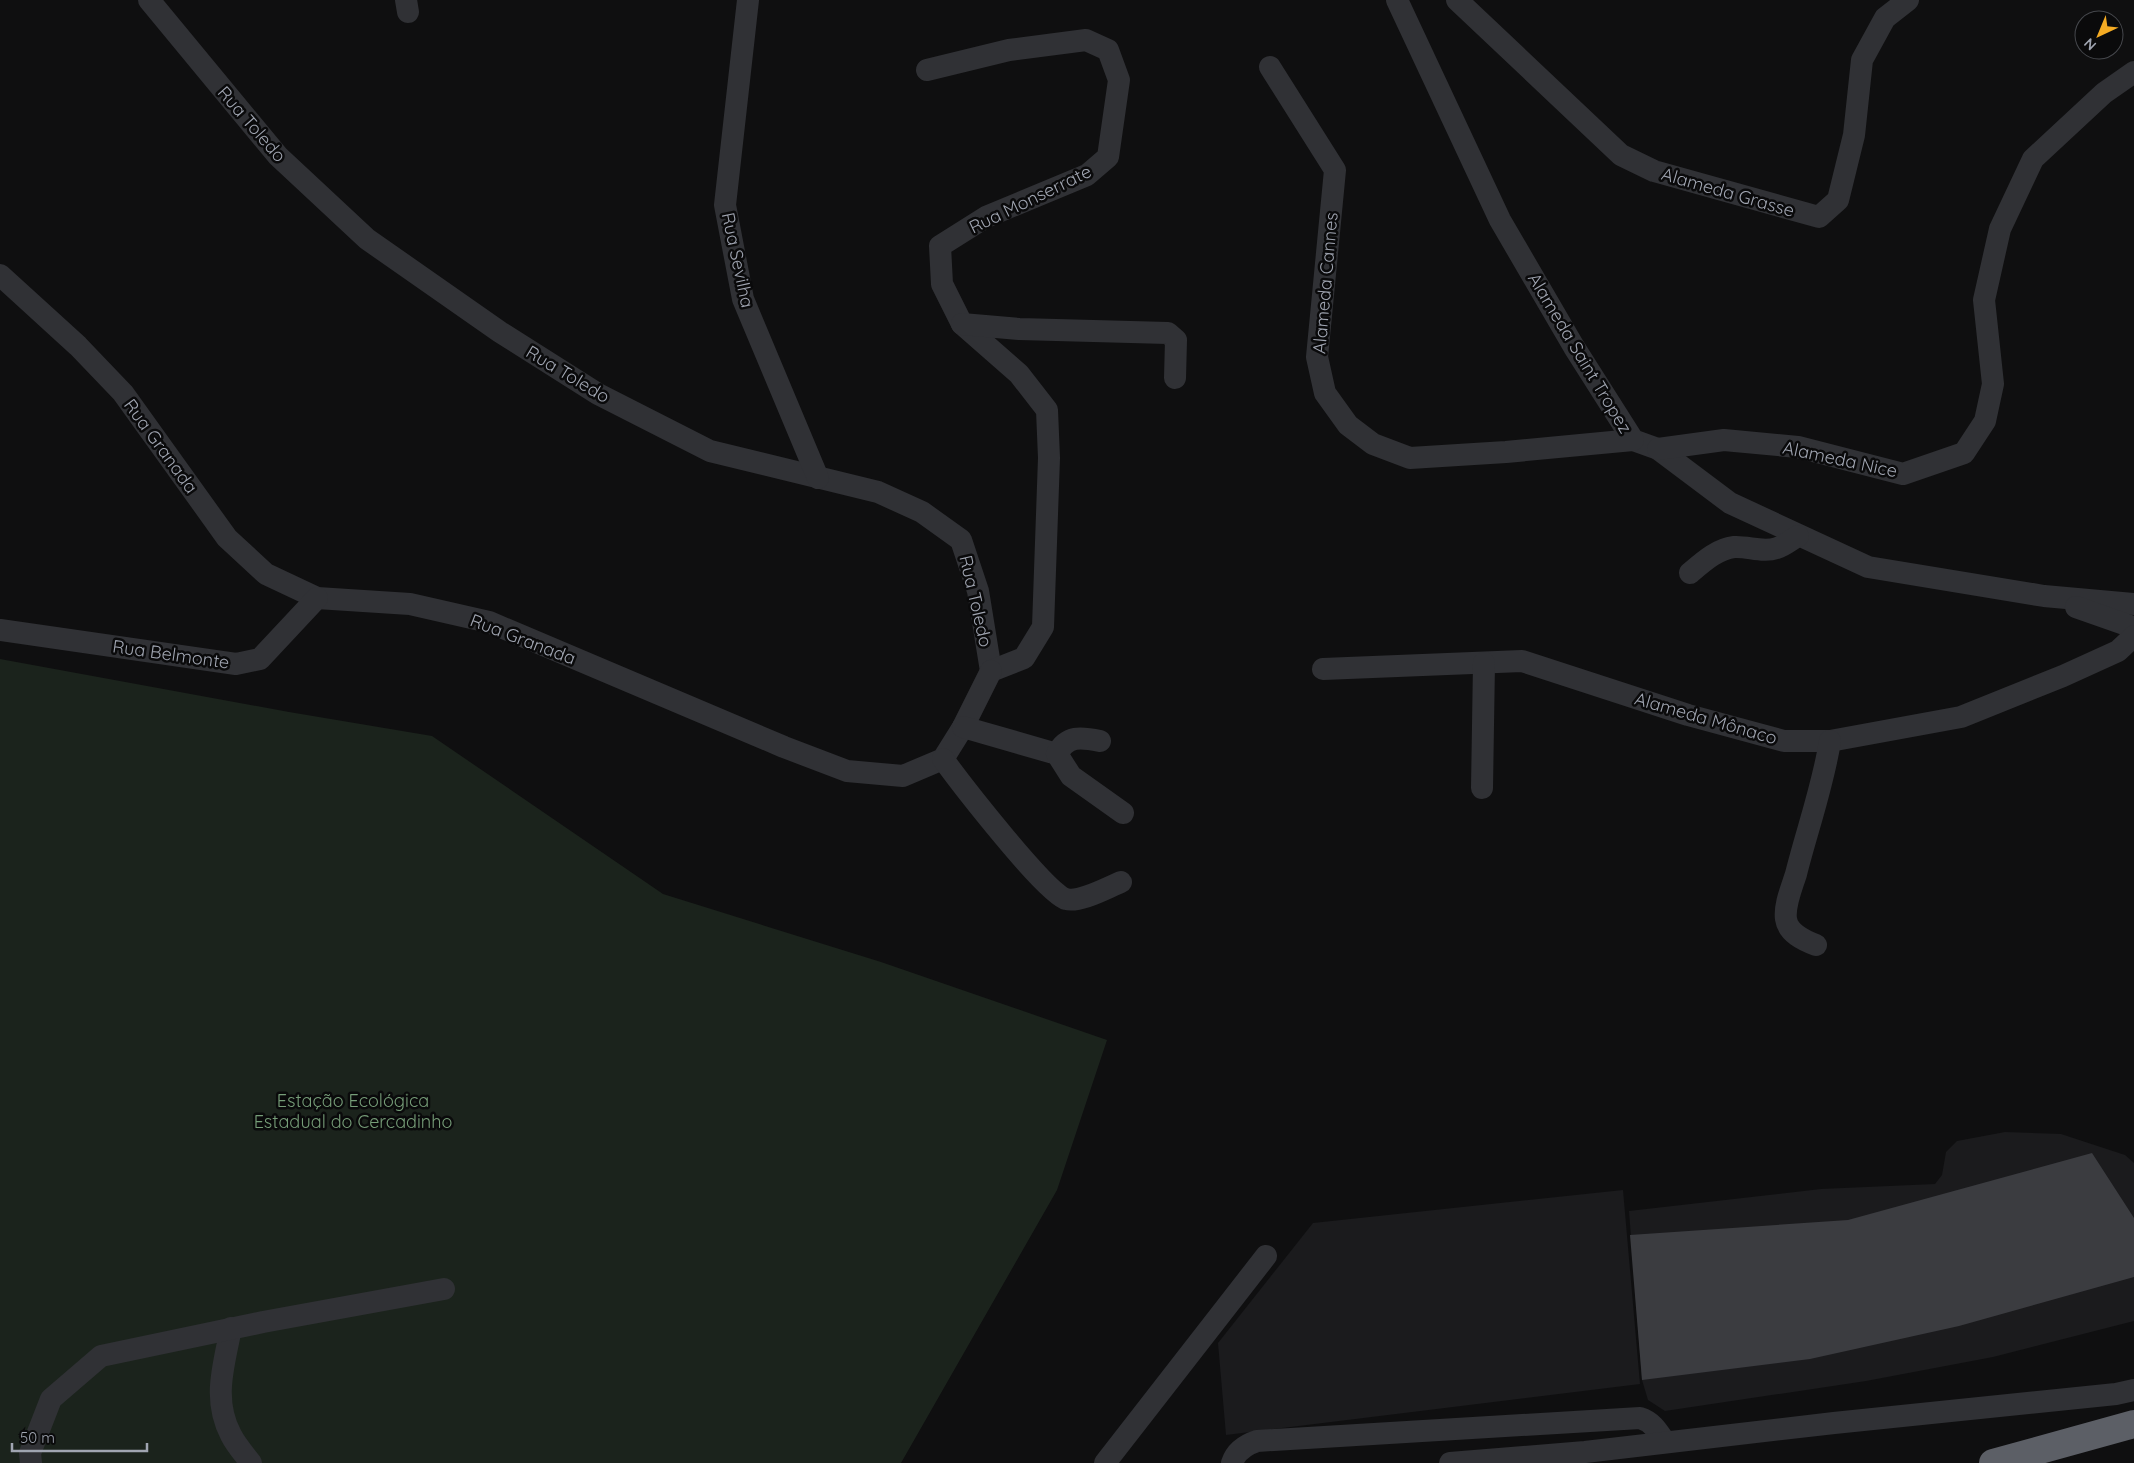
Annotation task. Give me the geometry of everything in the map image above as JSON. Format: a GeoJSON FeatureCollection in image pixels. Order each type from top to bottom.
{"type":"FeatureCollection","features":[{"type":"Feature","properties":{"kind":"highway"},"geometry":{"type":"LineString","coordinates":[[1993,1463],[2134,1424]]}},
{"type":"Feature","properties":{"kind":"street","name":"Rua Toledo"},"geometry":{"type":"LineString","coordinates":[[149,0],[278,156],[367,239],[500,332],[598,394],[710,451],[878,492],[922,512],[962,540],[978,591],[991,671]]}},
{"type":"Feature","properties":{"kind":"street","name":"Rua Sevilha"},"geometry":{"type":"LineString","coordinates":[[748,0],[725,205],[743,299],[818,478]]}},
{"type":"Feature","properties":{"kind":"street","name":"Alameda Saint Tropez"},"geometry":{"type":"LineString","coordinates":[[1398,0],[1500,220],[1574,347],[1633,440],[1658,449],[1730,503],[1868,567],[2044,596],[2134,604]]}},
{"type":"Feature","properties":{"kind":"street","name":"Alameda Grasse"},"geometry":{"type":"LineString","coordinates":[[1457,0],[1621,155],[1654,171],[1818,217],[1838,200],[1854,135],[1862,60],[1885,18],[1908,0]]}},
{"type":"Feature","properties":{"kind":"street","name":"Rua Monserrate"},"geometry":{"type":"LineString","coordinates":[[927,70],[1009,50],[1086,40],[1108,50],[1118,80],[1108,157],[1088,175],[986,217],[940,246],[942,284],[962,324],[1019,374],[1047,410],[1049,458],[1043,627],[1024,658],[991,671]]}},
{"type":"Feature","properties":{"kind":"street","name":"Alameda Cannes"},"geometry":{"type":"LineString","coordinates":[[1270,67],[1335,170],[1318,357],[1325,393],[1348,425],[1374,444],[1410,458],[1506,452],[1633,440]]}},
{"type":"Feature","properties":{"kind":"street","name":"Alameda Nice"},"geometry":{"type":"LineString","coordinates":[[1658,449],[1724,440],[1798,447],[1903,474],[1964,453],[1984,420],[1993,384],[1984,300],[2000,229],[2033,159],[2104,93],[2134,72]]}},
{"type":"Feature","properties":{"kind":"street","name":"Rua Granada"},"geometry":{"type":"LineString","coordinates":[[0,275],[78,346],[123,393],[227,538],[266,574],[317,598],[410,604],[489,622],[784,747],[847,771],[903,776],[943,759]]}},
{"type":"Feature","properties":{"kind":"street"},"geometry":{"type":"LineString","coordinates":[[962,324],[1019,329],[1168,333],[1176,340],[1175,378]]}},
{"type":"Feature","properties":{"kind":"street"},"geometry":{"type":"LineString","coordinates":[[1690,573],[1709,557],[1721,551],[1733,547],[1762,550],[1777,548],[1798,536]]}},
{"type":"Feature","properties":{"kind":"street","name":"Alameda Saint Tropez"},"geometry":{"type":"LineString","coordinates":[[2044,596],[2134,629]]}},
{"type":"Feature","properties":{"kind":"street","name":"Rua Belmonte"},"geometry":{"type":"LineString","coordinates":[[0,630],[236,664],[260,659],[317,598]]}},
{"type":"Feature","properties":{"kind":"street","name":"Alameda Mônaco"},"geometry":{"type":"LineString","coordinates":[[1323,669],[1522,661],[1688,714],[1784,741],[1830,741],[1961,717],[2063,676],[2118,651],[2134,629]]}},
{"type":"Feature","properties":{"kind":"street"},"geometry":{"type":"LineString","coordinates":[[1482,788],[1484,663]]}},
{"type":"Feature","properties":{"kind":"street"},"geometry":{"type":"LineString","coordinates":[[991,671],[963,727],[943,759],[1003,835],[1056,893],[1067,900],[1081,898],[1121,882]]}},
{"type":"Feature","properties":{"kind":"street"},"geometry":{"type":"LineString","coordinates":[[963,727],[1057,754],[1071,776],[1123,813]]}},
{"type":"Feature","properties":{"kind":"street"},"geometry":{"type":"LineString","coordinates":[[1057,754],[1062,744],[1070,740],[1084,737],[1100,741]]}},
{"type":"Feature","properties":{"kind":"street"},"geometry":{"type":"LineString","coordinates":[[1816,945],[1803,940],[1789,929],[1786,918],[1788,903],[1809,823],[1825,776],[1830,741]]}},
{"type":"Feature","properties":{"kind":"street"},"geometry":{"type":"LineString","coordinates":[[1105,1463],[1266,1256]]}},
{"type":"Feature","properties":{"kind":"street"},"geometry":{"type":"LineString","coordinates":[[31,1463],[30,1453],[51,1399],[101,1356],[231,1328],[444,1289]]}},
{"type":"Feature","properties":{"kind":"street"},"geometry":{"type":"LineString","coordinates":[[231,1328],[220,1386],[220,1407],[231,1435],[251,1463]]}},
{"type":"Feature","properties":{"kind":"street"},"geometry":{"type":"LineString","coordinates":[[1450,1463],[1585,1452],[1834,1423],[2116,1394],[2134,1390]]}},
{"type":"Feature","properties":{"kind":"street"},"geometry":{"type":"LineString","coordinates":[[1232,1463],[1247,1444],[1257,1441],[1640,1418],[1654,1426],[1665,1442]]}},
{"type":"Feature","properties":{"kind":"shaded area"},"geometry":{"type":"Polygon","coordinates":[[[2005,1132],[2061,1134],[2125,1155],[2134,1163],[2134,1321],[1993,1357],[1866,1381],[1665,1411],[1648,1400],[1642,1380],[1629,1211],[1821,1189],[1935,1184],[1942,1175],[1946,1152],[1957,1141],[2005,1132]]]}},
{"type":"Feature","properties":{"kind":"shaded area"},"geometry":{"type":"Polygon","coordinates":[[[1623,1190],[1640,1384],[1226,1435],[1218,1343],[1313,1223],[1623,1190]]]}},
{"type":"Feature","properties":{"kind":"green space","name":"Estação Ecológica Estadual do Cercadinho"},"geometry":{"type":"Polygon","coordinates":[[[0,659],[432,736],[663,894],[881,962],[1107,1040],[1057,1190],[901,1463],[0,1463],[0,659]]]}},
{"type":"Feature","properties":{"kind":"building"},"geometry":{"type":"Polygon","coordinates":[[[2092,1153],[2134,1218],[2134,1277],[1959,1326],[1810,1359],[1642,1380],[1630,1235],[1848,1220],[2092,1153]]]}}]}
